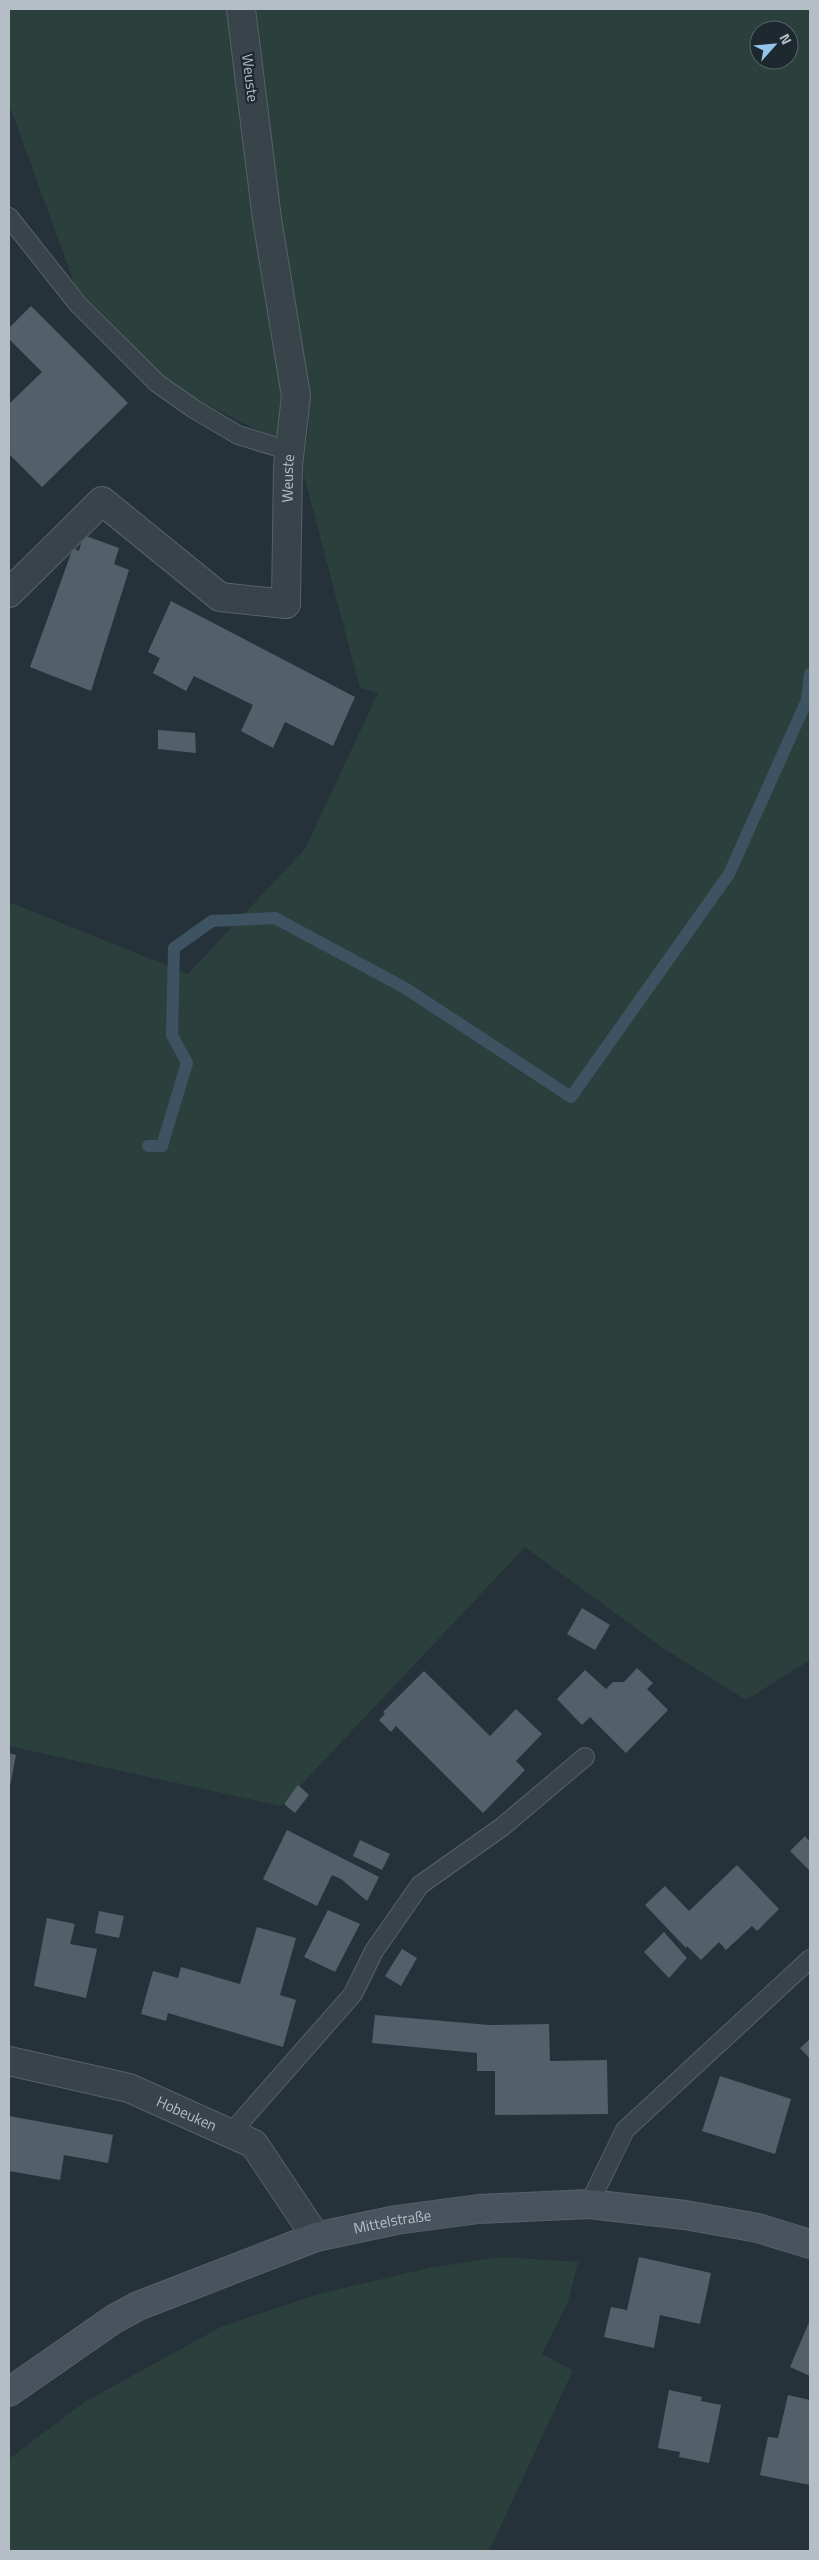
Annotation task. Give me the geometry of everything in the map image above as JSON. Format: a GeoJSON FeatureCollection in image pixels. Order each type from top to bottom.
{"type":"FeatureCollection","features":[{"type":"Feature","properties":{"kind":"main road","name":"Mittelstraße"},"geometry":{"type":"LineString","coordinates":[[9,2392],[114,2319],[138,2306],[316,2237],[396,2220],[479,2209],[589,2204],[758,2228],[810,2244]]}},
{"type":"Feature","properties":{"kind":"street","name":"Weuste"},"geometry":{"type":"LineString","coordinates":[[9,593],[102,501],[220,598],[286,604],[290,452],[296,396],[267,219],[241,9]]}},
{"type":"Feature","properties":{"kind":"street","name":"Hobeuken"},"geometry":{"type":"LineString","coordinates":[[9,2060],[129,2088],[254,2144],[316,2237]]}},
{"type":"Feature","properties":{"kind":"lane"},"geometry":{"type":"LineString","coordinates":[[9,217],[77,303],[157,384],[238,435],[290,452]]}},
{"type":"Feature","properties":{"kind":"lane"},"geometry":{"type":"LineString","coordinates":[[230,2134],[354,1994],[374,1951],[420,1885],[502,1827],[585,1757]]}},
{"type":"Feature","properties":{"kind":"lane"},"geometry":{"type":"LineString","coordinates":[[589,2204],[625,2130],[810,1959]]}},
{"type":"Feature","properties":{"kind":"green space"},"geometry":{"type":"Polygon","coordinates":[[[9,9],[231,9],[287,413],[275,439],[175,388],[75,285],[9,104],[9,9]]]}},
{"type":"Feature","properties":{"kind":"green space"},"geometry":{"type":"Polygon","coordinates":[[[249,9],[810,9],[810,1660],[746,1700],[663,1648],[525,1547],[281,1806],[9,1746],[9,902],[188,974],[305,849],[378,693],[360,688],[302,468],[309,426],[249,9]]]}},
{"type":"Feature","properties":{"kind":"green space"},"geometry":{"type":"Polygon","coordinates":[[[499,2257],[578,2262],[568,2302],[542,2354],[573,2370],[489,2551],[9,2551],[9,2459],[86,2401],[221,2327],[315,2295],[429,2268],[499,2257]]]}},
{"type":"Feature","properties":{"kind":"building"},"geometry":{"type":"Polygon","coordinates":[[[31,306],[128,403],[42,487],[9,454],[9,404],[42,372],[9,339],[9,328],[31,306]]]}},
{"type":"Feature","properties":{"kind":"building"},"geometry":{"type":"Polygon","coordinates":[[[83,535],[119,548],[114,564],[129,570],[91,691],[30,667],[73,548],[79,551],[83,535]]]}},
{"type":"Feature","properties":{"kind":"building"},"geometry":{"type":"Polygon","coordinates":[[[171,601],[355,697],[333,746],[285,722],[273,748],[241,731],[253,705],[194,676],[186,691],[153,673],[160,658],[148,652],[171,601]]]}},
{"type":"Feature","properties":{"kind":"building"},"geometry":{"type":"Polygon","coordinates":[[[158,730],[195,733],[196,753],[158,749],[158,730]]]}},
{"type":"Feature","properties":{"kind":"building"},"geometry":{"type":"Polygon","coordinates":[[[582,1608],[610,1625],[595,1650],[567,1634],[582,1608]]]}},
{"type":"Feature","properties":{"kind":"building"},"geometry":{"type":"Polygon","coordinates":[[[637,1668],[653,1683],[647,1689],[668,1710],[626,1753],[590,1717],[582,1725],[557,1699],[585,1670],[606,1689],[613,1682],[624,1682],[637,1668]]]}},
{"type":"Feature","properties":{"kind":"building"},"geometry":{"type":"Polygon","coordinates":[[[424,1671],[490,1736],[516,1709],[542,1734],[516,1761],[525,1770],[483,1813],[396,1726],[391,1732],[379,1720],[385,1714],[383,1712],[424,1671]]]}},
{"type":"Feature","properties":{"kind":"building"},"geometry":{"type":"Polygon","coordinates":[[[9,1753],[16,1755],[10,1786],[9,1785],[9,1753]]]}},
{"type":"Feature","properties":{"kind":"building"},"geometry":{"type":"Polygon","coordinates":[[[298,1785],[309,1795],[295,1813],[284,1804],[298,1785]]]}},
{"type":"Feature","properties":{"kind":"building"},"geometry":{"type":"Polygon","coordinates":[[[287,1830],[379,1877],[367,1901],[341,1879],[332,1875],[317,1906],[263,1879],[287,1830]]]}},
{"type":"Feature","properties":{"kind":"building"},"geometry":{"type":"Polygon","coordinates":[[[805,1836],[808,1840],[810,1838],[810,1871],[790,1851],[805,1836]]]}},
{"type":"Feature","properties":{"kind":"building"},"geometry":{"type":"Polygon","coordinates":[[[360,1840],[390,1854],[382,1870],[353,1856],[360,1840]]]}},
{"type":"Feature","properties":{"kind":"building"},"geometry":{"type":"Polygon","coordinates":[[[737,1865],[779,1909],[757,1931],[752,1926],[726,1950],[719,1942],[701,1960],[687,1946],[686,1948],[645,1905],[665,1886],[689,1911],[737,1865]]]}},
{"type":"Feature","properties":{"kind":"building"},"geometry":{"type":"Polygon","coordinates":[[[328,1910],[360,1924],[335,1972],[304,1957],[328,1910]]]}},
{"type":"Feature","properties":{"kind":"building"},"geometry":{"type":"Polygon","coordinates":[[[99,1911],[124,1916],[119,1938],[95,1933],[99,1911]]]}},
{"type":"Feature","properties":{"kind":"building"},"geometry":{"type":"Polygon","coordinates":[[[47,1918],[75,1924],[70,1944],[97,1949],[86,1998],[34,1986],[47,1918]]]}},
{"type":"Feature","properties":{"kind":"building"},"geometry":{"type":"Polygon","coordinates":[[[257,1927],[296,1938],[280,1995],[296,2000],[283,2047],[168,2013],[166,2021],[141,2014],[153,1971],[178,1978],[181,1967],[240,1984],[257,1927]]]}},
{"type":"Feature","properties":{"kind":"building"},"geometry":{"type":"Polygon","coordinates":[[[664,1932],[687,1958],[669,1978],[644,1952],[664,1932]]]}},
{"type":"Feature","properties":{"kind":"building"},"geometry":{"type":"Polygon","coordinates":[[[402,1949],[417,1958],[401,1986],[385,1976],[402,1949]]]}},
{"type":"Feature","properties":{"kind":"building"},"geometry":{"type":"Polygon","coordinates":[[[375,2015],[489,2025],[549,2024],[550,2061],[607,2060],[608,2114],[495,2115],[495,2071],[477,2071],[477,2053],[372,2043],[375,2015]]]}},
{"type":"Feature","properties":{"kind":"building"},"geometry":{"type":"Polygon","coordinates":[[[810,2039],[810,2059],[800,2048],[810,2039]]]}},
{"type":"Feature","properties":{"kind":"building"},"geometry":{"type":"Polygon","coordinates":[[[720,2076],[791,2099],[775,2154],[702,2131],[720,2076]]]}},
{"type":"Feature","properties":{"kind":"building"},"geometry":{"type":"Polygon","coordinates":[[[9,2116],[113,2135],[108,2163],[64,2155],[60,2180],[9,2171],[9,2116]]]}},
{"type":"Feature","properties":{"kind":"building"},"geometry":{"type":"Polygon","coordinates":[[[639,2257],[711,2273],[700,2324],[660,2315],[654,2348],[604,2337],[611,2307],[627,2310],[639,2257]]]}},
{"type":"Feature","properties":{"kind":"building"},"geometry":{"type":"Polygon","coordinates":[[[810,2320],[810,2376],[790,2367],[810,2320]]]}},
{"type":"Feature","properties":{"kind":"building"},"geometry":{"type":"Polygon","coordinates":[[[669,2390],[702,2397],[701,2401],[721,2405],[709,2463],[679,2457],[680,2452],[658,2448],[669,2390]]]}},
{"type":"Feature","properties":{"kind":"building"},"geometry":{"type":"Polygon","coordinates":[[[788,2395],[810,2400],[810,2485],[760,2475],[768,2437],[778,2438],[788,2395]]]}},
{"type":"Feature","properties":{"kind":"waterway"},"geometry":{"type":"LineString","coordinates":[[148,1146],[162,1146],[187,1063],[172,1035],[174,948],[212,921],[275,918],[405,988],[571,1097],[729,874],[807,700],[810,674]]}}]}
